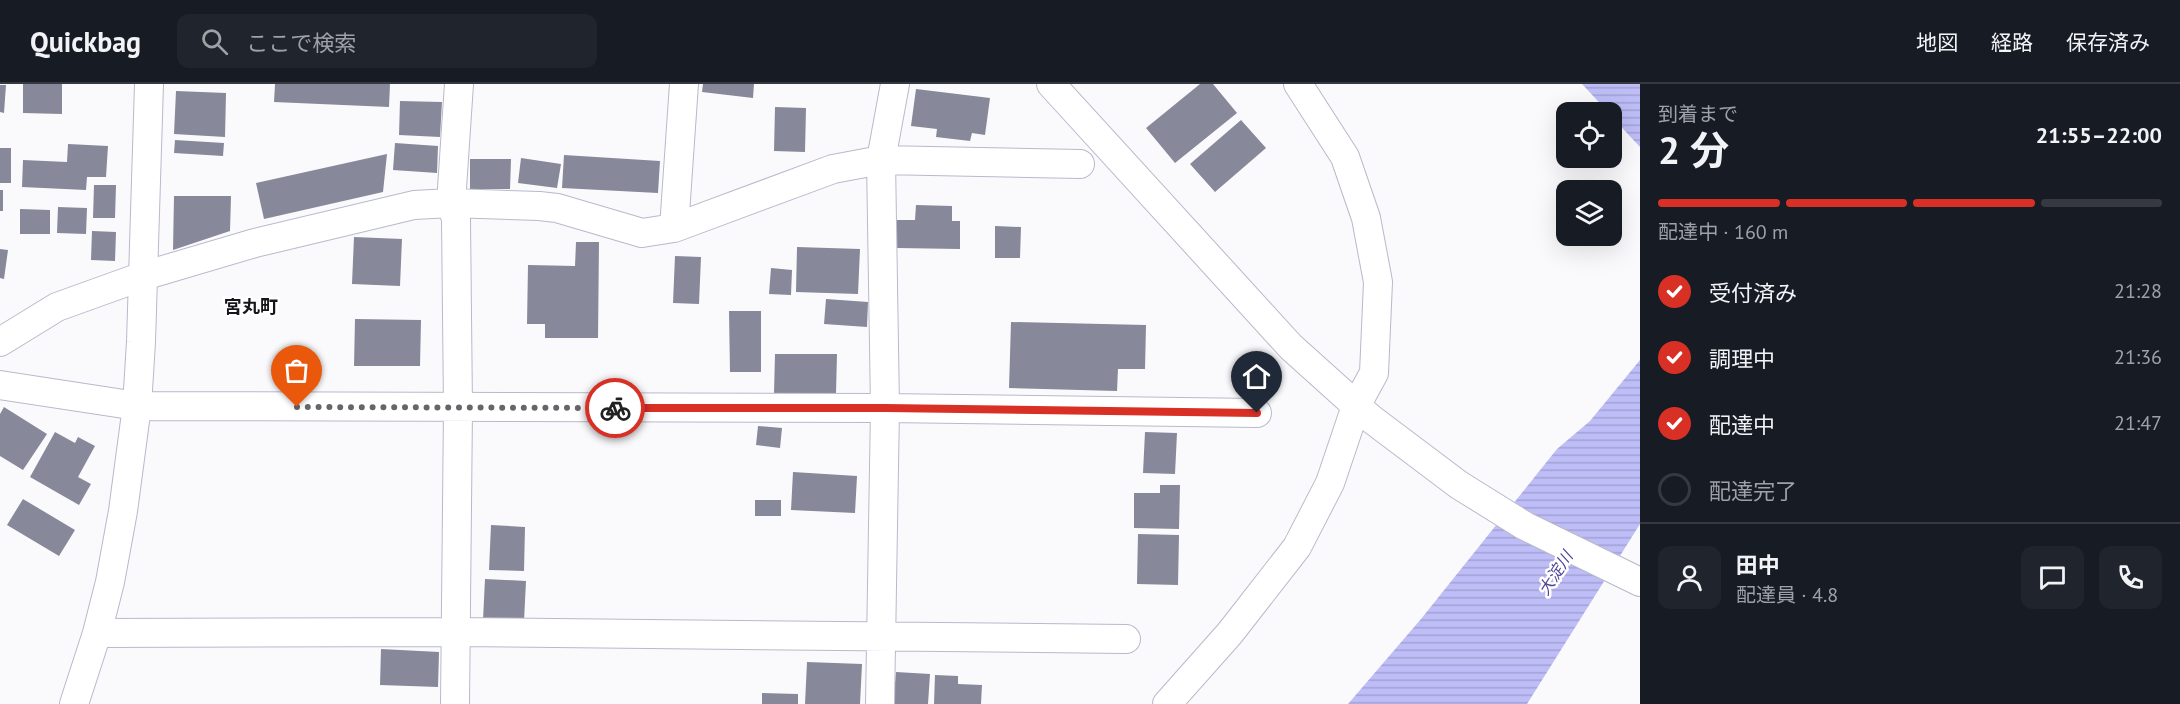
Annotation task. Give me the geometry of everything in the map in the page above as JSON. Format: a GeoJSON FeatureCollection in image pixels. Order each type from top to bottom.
{"type":"FeatureCollection","features":[{"type":"Feature","properties":{"kind":"street"},"geometry":{"type":"LineString","coordinates":[[74,704],[97,633],[123,512],[137,406],[149,84]]}},
{"type":"Feature","properties":{"kind":"street"},"geometry":{"type":"LineString","coordinates":[[454,704],[458,408],[456,219],[451,202],[459,84]]}},
{"type":"Feature","properties":{"kind":"street"},"geometry":{"type":"LineString","coordinates":[[674,228],[684,84]]}},
{"type":"Feature","properties":{"kind":"street"},"geometry":{"type":"LineString","coordinates":[[880,704],[885,408],[881,159],[895,84]]}},
{"type":"Feature","properties":{"kind":"street"},"geometry":{"type":"LineString","coordinates":[[1051,84],[1291,347],[1363,412],[1459,485],[1525,526],[1640,582]]}},
{"type":"Feature","properties":{"kind":"street"},"geometry":{"type":"LineString","coordinates":[[1167,704],[1230,633],[1297,547],[1363,412],[1374,373],[1378,282],[1366,218],[1345,157],[1299,84]]}},
{"type":"Feature","properties":{"kind":"street"},"geometry":{"type":"LineString","coordinates":[[0,342],[57,307],[143,276],[255,243],[414,205],[451,202],[548,207],[642,233],[674,228],[833,169],[881,159],[1080,164]]}},
{"type":"Feature","properties":{"kind":"street"},"geometry":{"type":"LineString","coordinates":[[0,385],[137,406],[885,408],[1257,413]]}},
{"type":"Feature","properties":{"kind":"street"},"geometry":{"type":"LineString","coordinates":[[97,633],[455,632],[1126,639]]}},
{"type":"Feature","properties":{"kind":"water"},"geometry":{"type":"Polygon","coordinates":[[[1582,84],[1640,84],[1640,147],[1622,128],[1622,102],[1599,102],[1582,84]]]}},
{"type":"Feature","properties":{"kind":"water","name":"大淀川"},"geometry":{"type":"Polygon","coordinates":[[[1640,360],[1640,524],[1527,704],[1348,704],[1421,619],[1557,449],[1590,421],[1640,360]]]}},
{"type":"Feature","properties":{"kind":"building"},"geometry":{"type":"Polygon","coordinates":[[[23,84],[62,84],[62,114],[23,113],[23,84]]]}},
{"type":"Feature","properties":{"kind":"building"},"geometry":{"type":"Polygon","coordinates":[[[275,84],[390,84],[389,107],[274,102],[275,84]]]}},
{"type":"Feature","properties":{"kind":"building"},"geometry":{"type":"Polygon","coordinates":[[[703,84],[754,84],[753,98],[702,92],[703,84]]]}},
{"type":"Feature","properties":{"kind":"building"},"geometry":{"type":"Polygon","coordinates":[[[1200,84],[1213,84],[1237,113],[1175,163],[1146,128],[1200,84]]]}},
{"type":"Feature","properties":{"kind":"building"},"geometry":{"type":"Polygon","coordinates":[[[0,85],[6,85],[4,113],[0,112],[0,85]]]}},
{"type":"Feature","properties":{"kind":"building"},"geometry":{"type":"Polygon","coordinates":[[[916,89],[990,98],[985,135],[972,133],[970,141],[936,137],[937,129],[911,126],[916,89]]]}},
{"type":"Feature","properties":{"kind":"building"},"geometry":{"type":"Polygon","coordinates":[[[176,91],[226,93],[225,137],[174,134],[176,91]]]}},
{"type":"Feature","properties":{"kind":"building"},"geometry":{"type":"Polygon","coordinates":[[[400,101],[442,102],[440,137],[399,135],[400,101]]]}},
{"type":"Feature","properties":{"kind":"building"},"geometry":{"type":"Polygon","coordinates":[[[775,107],[806,108],[805,152],[774,151],[775,107]]]}},
{"type":"Feature","properties":{"kind":"building"},"geometry":{"type":"Polygon","coordinates":[[[1241,120],[1266,148],[1215,192],[1190,164],[1241,120]]]}},
{"type":"Feature","properties":{"kind":"building"},"geometry":{"type":"Polygon","coordinates":[[[175,140],[224,143],[223,156],[174,153],[175,140]]]}},
{"type":"Feature","properties":{"kind":"building"},"geometry":{"type":"Polygon","coordinates":[[[395,143],[438,146],[437,173],[393,170],[395,143]]]}},
{"type":"Feature","properties":{"kind":"building"},"geometry":{"type":"Polygon","coordinates":[[[68,144],[108,146],[106,177],[87,177],[86,190],[22,187],[23,160],[67,162],[68,144]]]}},
{"type":"Feature","properties":{"kind":"building"},"geometry":{"type":"Polygon","coordinates":[[[0,148],[11,148],[11,183],[0,183],[0,148]]]}},
{"type":"Feature","properties":{"kind":"building"},"geometry":{"type":"Polygon","coordinates":[[[387,154],[383,192],[264,219],[256,183],[387,154]]]}},
{"type":"Feature","properties":{"kind":"building"},"geometry":{"type":"Polygon","coordinates":[[[564,155],[660,161],[658,193],[562,188],[564,155]]]}},
{"type":"Feature","properties":{"kind":"building"},"geometry":{"type":"Polygon","coordinates":[[[521,158],[561,164],[557,188],[518,183],[521,158]]]}},
{"type":"Feature","properties":{"kind":"building"},"geometry":{"type":"Polygon","coordinates":[[[470,159],[511,159],[510,189],[470,189],[470,159]]]}},
{"type":"Feature","properties":{"kind":"building"},"geometry":{"type":"Polygon","coordinates":[[[94,185],[116,185],[115,218],[93,218],[94,185]]]}},
{"type":"Feature","properties":{"kind":"building"},"geometry":{"type":"Polygon","coordinates":[[[0,190],[3,190],[3,211],[0,211],[0,190]]]}},
{"type":"Feature","properties":{"kind":"building"},"geometry":{"type":"Polygon","coordinates":[[[174,196],[231,196],[230,231],[173,250],[174,196]]]}},
{"type":"Feature","properties":{"kind":"building"},"geometry":{"type":"Polygon","coordinates":[[[916,205],[952,206],[952,221],[960,221],[960,249],[897,248],[897,220],[915,220],[916,205]]]}},
{"type":"Feature","properties":{"kind":"building"},"geometry":{"type":"Polygon","coordinates":[[[58,207],[87,208],[86,234],[57,233],[58,207]]]}},
{"type":"Feature","properties":{"kind":"building"},"geometry":{"type":"Polygon","coordinates":[[[20,209],[50,210],[50,234],[20,234],[20,209]]]}},
{"type":"Feature","properties":{"kind":"building"},"geometry":{"type":"Polygon","coordinates":[[[995,226],[1021,227],[1020,258],[995,258],[995,226]]]}},
{"type":"Feature","properties":{"kind":"building"},"geometry":{"type":"Polygon","coordinates":[[[92,231],[116,232],[115,261],[91,260],[92,231]]]}},
{"type":"Feature","properties":{"kind":"building"},"geometry":{"type":"Polygon","coordinates":[[[354,237],[402,239],[400,286],[352,284],[354,237]]]}},
{"type":"Feature","properties":{"kind":"building"},"geometry":{"type":"Polygon","coordinates":[[[576,242],[599,242],[598,338],[545,338],[545,324],[527,324],[528,265],[575,266],[576,242]]]}},
{"type":"Feature","properties":{"kind":"building"},"geometry":{"type":"Polygon","coordinates":[[[797,247],[860,249],[858,294],[796,292],[797,247]]]}},
{"type":"Feature","properties":{"kind":"building"},"geometry":{"type":"Polygon","coordinates":[[[0,249],[8,250],[4,279],[0,278],[0,249]]]}},
{"type":"Feature","properties":{"kind":"building"},"geometry":{"type":"Polygon","coordinates":[[[675,256],[701,257],[699,304],[673,303],[675,256]]]}},
{"type":"Feature","properties":{"kind":"building"},"geometry":{"type":"Polygon","coordinates":[[[771,268],[792,270],[791,295],[769,294],[771,268]]]}},
{"type":"Feature","properties":{"kind":"building"},"geometry":{"type":"Polygon","coordinates":[[[826,299],[868,302],[867,327],[824,324],[826,299]]]}},
{"type":"Feature","properties":{"kind":"building"},"geometry":{"type":"Polygon","coordinates":[[[729,311],[761,311],[761,372],[730,372],[729,311]]]}},
{"type":"Feature","properties":{"kind":"building"},"geometry":{"type":"Polygon","coordinates":[[[355,319],[421,320],[420,366],[354,366],[355,319]]]}},
{"type":"Feature","properties":{"kind":"building"},"geometry":{"type":"Polygon","coordinates":[[[1011,322],[1146,325],[1145,369],[1118,369],[1117,391],[1009,388],[1011,322]]]}},
{"type":"Feature","properties":{"kind":"building"},"geometry":{"type":"Polygon","coordinates":[[[775,354],[837,354],[836,394],[774,393],[775,354]]]}},
{"type":"Feature","properties":{"kind":"building"},"geometry":{"type":"Polygon","coordinates":[[[4,407],[47,434],[23,470],[0,456],[0,414],[4,407]]]}},
{"type":"Feature","properties":{"kind":"building"},"geometry":{"type":"Polygon","coordinates":[[[758,426],[782,428],[780,448],[756,445],[758,426]]]}},
{"type":"Feature","properties":{"kind":"building"},"geometry":{"type":"Polygon","coordinates":[[[55,432],[75,443],[78,437],[95,446],[78,477],[91,484],[79,505],[30,477],[55,432]]]}},
{"type":"Feature","properties":{"kind":"building"},"geometry":{"type":"Polygon","coordinates":[[[1145,432],[1177,433],[1175,474],[1143,473],[1145,432]]]}},
{"type":"Feature","properties":{"kind":"building"},"geometry":{"type":"Polygon","coordinates":[[[793,472],[857,476],[855,513],[791,510],[793,472]]]}},
{"type":"Feature","properties":{"kind":"building"},"geometry":{"type":"Polygon","coordinates":[[[1160,485],[1180,485],[1179,529],[1134,528],[1134,493],[1160,493],[1160,485]]]}},
{"type":"Feature","properties":{"kind":"building"},"geometry":{"type":"Polygon","coordinates":[[[23,499],[75,530],[59,556],[7,525],[23,499]]]}},
{"type":"Feature","properties":{"kind":"building"},"geometry":{"type":"Polygon","coordinates":[[[755,500],[781,500],[781,516],[755,516],[755,500]]]}},
{"type":"Feature","properties":{"kind":"building"},"geometry":{"type":"Polygon","coordinates":[[[491,525],[525,527],[524,571],[489,570],[491,525]]]}},
{"type":"Feature","properties":{"kind":"building"},"geometry":{"type":"Polygon","coordinates":[[[1138,534],[1179,535],[1178,585],[1137,584],[1138,534]]]}},
{"type":"Feature","properties":{"kind":"building"},"geometry":{"type":"Polygon","coordinates":[[[485,579],[526,581],[524,621],[483,620],[485,579]]]}},
{"type":"Feature","properties":{"kind":"building"},"geometry":{"type":"Polygon","coordinates":[[[381,649],[439,652],[438,687],[380,685],[381,649]]]}},
{"type":"Feature","properties":{"kind":"building"},"geometry":{"type":"Polygon","coordinates":[[[807,662],[862,664],[860,704],[805,704],[807,662]]]}},
{"type":"Feature","properties":{"kind":"building"},"geometry":{"type":"Polygon","coordinates":[[[896,672],[930,674],[928,704],[893,704],[896,672]]]}},
{"type":"Feature","properties":{"kind":"building"},"geometry":{"type":"Polygon","coordinates":[[[935,675],[958,676],[958,684],[982,685],[981,704],[934,704],[935,675]]]}},
{"type":"Feature","properties":{"kind":"building"},"geometry":{"type":"Polygon","coordinates":[[[762,693],[798,694],[798,704],[762,704],[762,693]]]}},
{"type":"Feature","properties":{"kind":"way so far"},"geometry":{"type":"LineString","coordinates":[[297,407],[615,408]]}},
{"type":"Feature","properties":{"kind":"district","name":"宮丸町"},"geometry":{"type":"Point","coordinates":[251,307]}},
{"type":"Feature","properties":{"kind":"route"},"geometry":{"type":"LineString","coordinates":[[615,408],[885,408],[1257,413]]}}]}
